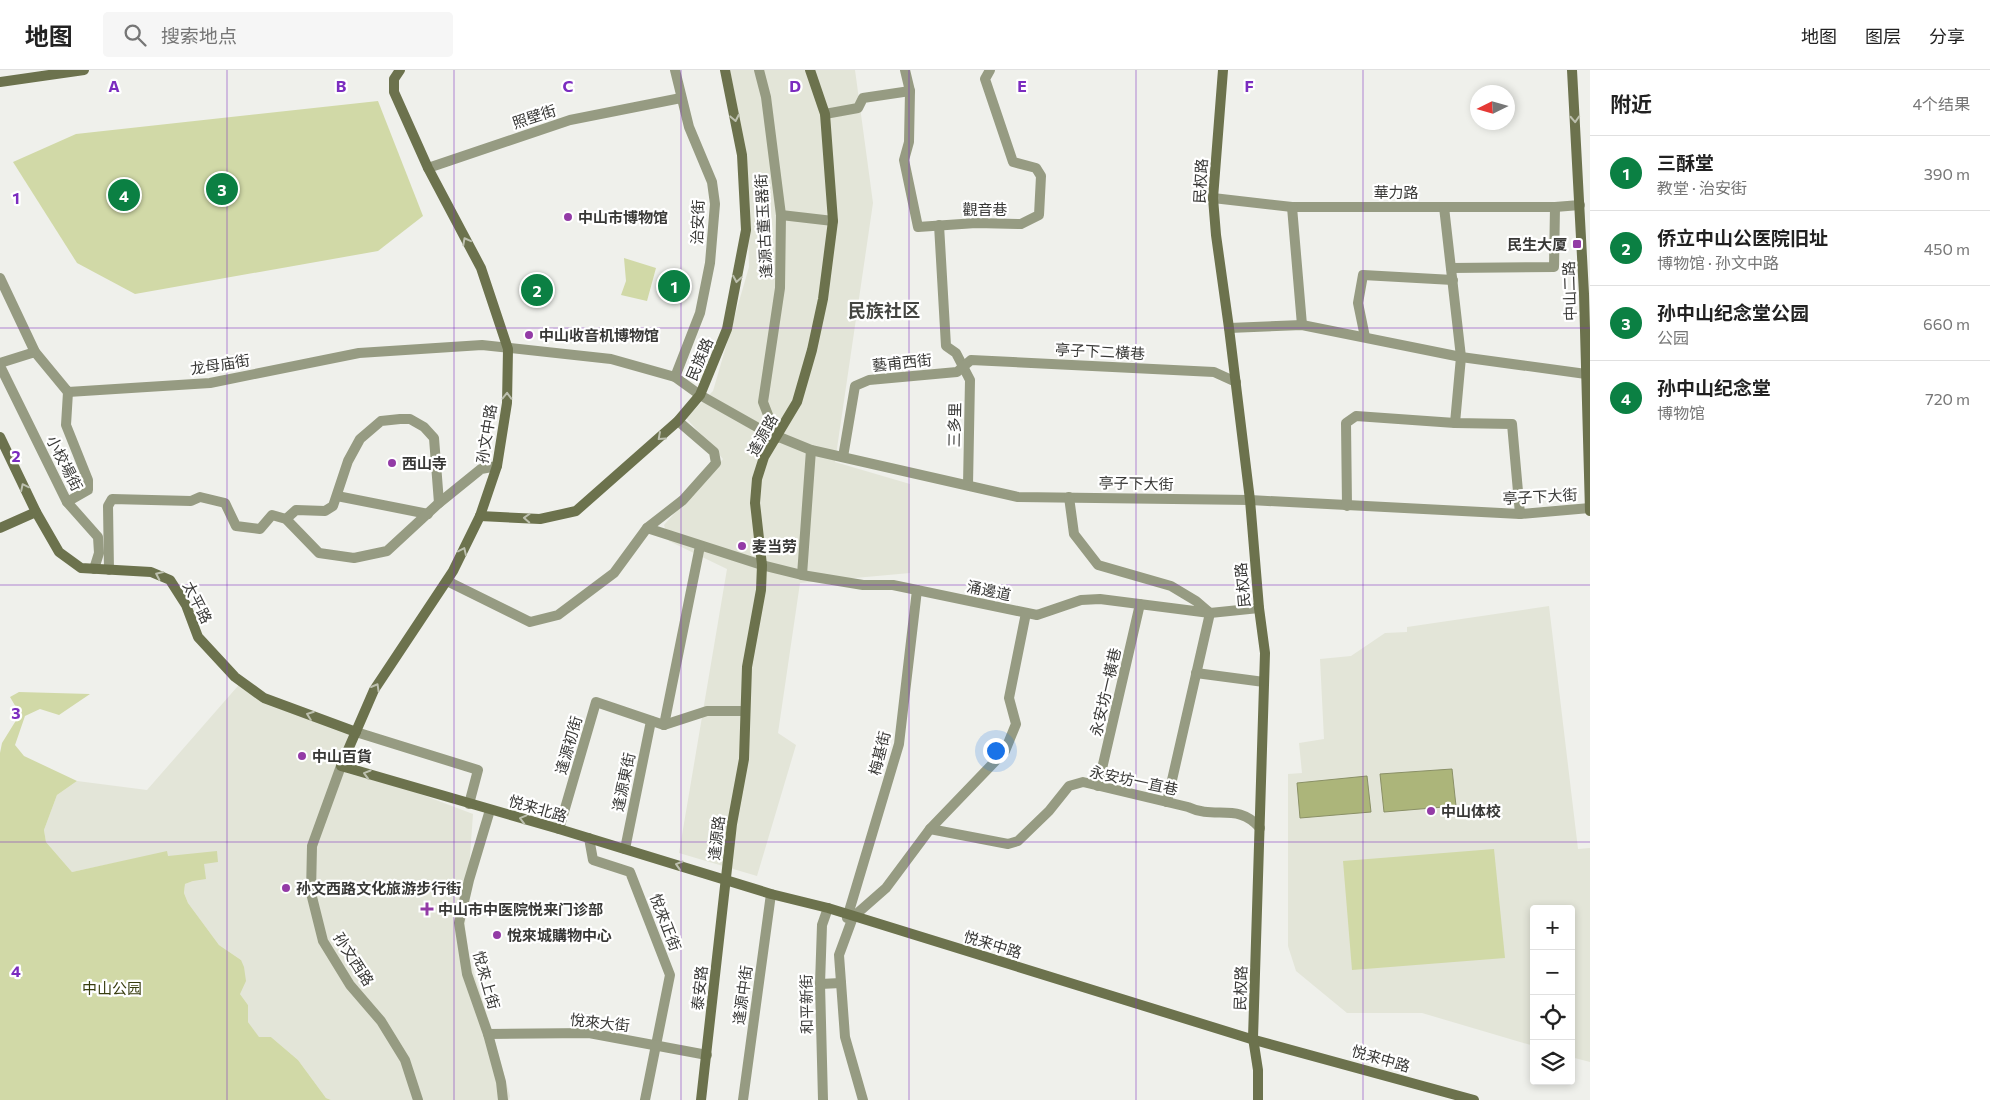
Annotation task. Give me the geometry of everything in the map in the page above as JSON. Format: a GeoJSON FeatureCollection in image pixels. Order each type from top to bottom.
{"type":"FeatureCollection","features":[{"type":"Feature","properties":{"kind":"street"},"geometry":{"type":"LineString","coordinates":[[0,82],[84,70]]}},
{"type":"Feature","properties":{"kind":"street","name":"孙文中路"},"geometry":{"type":"LineString","coordinates":[[341,766],[374,690],[447,581],[480,516],[498,466],[507,403],[508,349],[481,268],[428,168],[394,92],[394,79],[400,70]]}},
{"type":"Feature","properties":{"kind":"street","name":"治安街"},"geometry":{"type":"LineString","coordinates":[[675,70],[689,127],[712,182],[715,204],[710,263],[700,313],[676,377]]}},
{"type":"Feature","properties":{"kind":"street","name":"民族路"},"geometry":{"type":"LineString","coordinates":[[480,516],[540,519],[576,511],[678,421],[700,395],[728,329],[746,230],[742,155],[726,70]]}},
{"type":"Feature","properties":{"kind":"street","name":"逢源古董玉器街"},"geometry":{"type":"LineString","coordinates":[[759,70],[766,97],[780,215],[780,288],[763,402],[777,438]]}},
{"type":"Feature","properties":{"kind":"street","name":"逢源路"},"geometry":{"type":"LineString","coordinates":[[726,879],[732,824],[744,759],[747,667],[761,590],[762,565],[756,503],[757,480],[764,457],[797,402],[812,350],[823,299],[833,222],[825,114],[810,70]]}},
{"type":"Feature","properties":{"kind":"street"},"geometry":{"type":"LineString","coordinates":[[905,70],[910,91],[909,142],[904,160],[918,226],[939,225],[946,346],[956,353],[963,367]]}},
{"type":"Feature","properties":{"kind":"street","name":"觀音巷"},"geometry":{"type":"LineString","coordinates":[[939,225],[976,223],[1021,224],[1038,215],[1041,176],[1036,168],[1013,162],[985,80],[990,70]]}},
{"type":"Feature","properties":{"kind":"street","name":"民权路"},"geometry":{"type":"LineString","coordinates":[[1223,70],[1213,198],[1216,235],[1250,500],[1258,608],[1265,653],[1253,1040],[1258,1070],[1258,1100]]}},
{"type":"Feature","properties":{"kind":"street","name":"中山二路"},"geometry":{"type":"LineString","coordinates":[[1572,70],[1580,205],[1590,509]]}},
{"type":"Feature","properties":{"kind":"street"},"geometry":{"type":"LineString","coordinates":[[825,114],[858,108],[863,98],[910,91]]}},
{"type":"Feature","properties":{"kind":"street","name":"照壁街"},"geometry":{"type":"LineString","coordinates":[[428,168],[570,120],[681,98]]}},
{"type":"Feature","properties":{"kind":"street","name":"華力路"},"geometry":{"type":"LineString","coordinates":[[1213,198],[1292,207],[1554,207],[1580,205]]}},
{"type":"Feature","properties":{"kind":"street"},"geometry":{"type":"LineString","coordinates":[[1292,207],[1302,325]]}},
{"type":"Feature","properties":{"kind":"street"},"geometry":{"type":"LineString","coordinates":[[1444,207],[1461,357],[1455,423]]}},
{"type":"Feature","properties":{"kind":"street"},"geometry":{"type":"LineString","coordinates":[[1451,268],[1554,267],[1554,207]]}},
{"type":"Feature","properties":{"kind":"street"},"geometry":{"type":"LineString","coordinates":[[780,215],[833,222]]}},
{"type":"Feature","properties":{"kind":"street"},"geometry":{"type":"LineString","coordinates":[[1365,337],[1358,302],[1363,275],[1453,280]]}},
{"type":"Feature","properties":{"kind":"street"},"geometry":{"type":"LineString","coordinates":[[0,278],[35,352],[68,392],[66,425],[88,480],[88,490],[67,502]]}},
{"type":"Feature","properties":{"kind":"street"},"geometry":{"type":"LineString","coordinates":[[1229,328],[1302,325],[1461,357],[1586,374]]}},
{"type":"Feature","properties":{"kind":"street","name":"龙母庙街"},"geometry":{"type":"LineString","coordinates":[[68,392],[210,383],[359,353],[482,345],[611,359],[676,377]]}},
{"type":"Feature","properties":{"kind":"street"},"geometry":{"type":"LineString","coordinates":[[0,365],[35,352]]}},
{"type":"Feature","properties":{"kind":"street","name":"亭子下二橫巷"},"geometry":{"type":"LineString","coordinates":[[963,367],[971,360],[1214,372],[1236,382]]}},
{"type":"Feature","properties":{"kind":"street","name":"小校場街"},"geometry":{"type":"LineString","coordinates":[[0,365],[67,502],[98,537],[99,553],[94,569]]}},
{"type":"Feature","properties":{"kind":"street","name":"藝甫西街"},"geometry":{"type":"LineString","coordinates":[[843,457],[855,386],[869,380],[957,372],[963,367]]}},
{"type":"Feature","properties":{"kind":"street","name":"三多里"},"geometry":{"type":"LineString","coordinates":[[963,367],[970,380],[968,486]]}},
{"type":"Feature","properties":{"kind":"street","name":"亭子下大街"},"geometry":{"type":"LineString","coordinates":[[676,377],[700,395],[762,430],[777,438],[811,450],[1018,497],[1250,500],[1520,514],[1590,509]]}},
{"type":"Feature","properties":{"kind":"street"},"geometry":{"type":"LineString","coordinates":[[1347,506],[1346,424],[1356,416],[1455,423],[1512,424],[1520,514]]}},
{"type":"Feature","properties":{"kind":"street"},"geometry":{"type":"LineString","coordinates":[[286,519],[296,510],[325,511],[333,506],[348,461],[360,439],[380,422],[410,419],[424,427],[434,438],[439,503]]}},
{"type":"Feature","properties":{"kind":"street"},"geometry":{"type":"LineString","coordinates":[[447,581],[530,622],[558,615],[614,572],[647,528],[683,500],[716,462],[714,452],[678,421]]}},
{"type":"Feature","properties":{"kind":"street","name":"太平路"},"geometry":{"type":"LineString","coordinates":[[0,438],[36,512],[59,552],[81,568],[151,572],[170,580],[186,605],[198,637],[235,677],[264,698],[356,732]]}},
{"type":"Feature","properties":{"kind":"street"},"geometry":{"type":"LineString","coordinates":[[802,575],[811,450]]}},
{"type":"Feature","properties":{"kind":"street"},"geometry":{"type":"LineString","coordinates":[[109,570],[108,506],[112,499],[191,501],[200,497],[225,503],[236,526],[260,529],[272,515],[286,519],[319,553],[354,558],[388,552],[439,503],[481,469],[498,466]]}},
{"type":"Feature","properties":{"kind":"street"},"geometry":{"type":"LineString","coordinates":[[337,496],[428,514]]}},
{"type":"Feature","properties":{"kind":"street"},"geometry":{"type":"LineString","coordinates":[[1069,497],[1074,534],[1098,565],[1171,586],[1196,601],[1210,613],[1167,802]]}},
{"type":"Feature","properties":{"kind":"street"},"geometry":{"type":"LineString","coordinates":[[0,528],[36,512]]}},
{"type":"Feature","properties":{"kind":"street","name":"涌邊道"},"geometry":{"type":"LineString","coordinates":[[647,528],[762,565],[802,575],[863,585],[893,585],[1037,615],[1081,600],[1100,599],[1210,613],[1258,608]]}},
{"type":"Feature","properties":{"kind":"street"},"geometry":{"type":"LineString","coordinates":[[700,546],[664,725],[707,711],[745,711]]}},
{"type":"Feature","properties":{"kind":"street","name":"梅基街"},"geometry":{"type":"LineString","coordinates":[[863,1100],[845,1037],[839,955],[899,744],[917,590]]}},
{"type":"Feature","properties":{"kind":"street","name":"永安坊一橫巷"},"geometry":{"type":"LineString","coordinates":[[1098,786],[1140,604]]}},
{"type":"Feature","properties":{"kind":"street"},"geometry":{"type":"LineString","coordinates":[[850,917],[886,888],[930,829],[1005,751],[1016,724],[1010,698],[1026,613]]}},
{"type":"Feature","properties":{"kind":"street"},"geometry":{"type":"LineString","coordinates":[[1196,673],[1264,682]]}},
{"type":"Feature","properties":{"kind":"street","name":"逢源初街"},"geometry":{"type":"LineString","coordinates":[[559,829],[596,702],[664,725]]}},
{"type":"Feature","properties":{"kind":"street","name":"逢源東街"},"geometry":{"type":"LineString","coordinates":[[625,849],[651,721]]}},
{"type":"Feature","properties":{"kind":"street"},"geometry":{"type":"LineString","coordinates":[[356,732],[478,770],[469,804]]}},
{"type":"Feature","properties":{"kind":"street","name":"悦来北路"},"geometry":{"type":"LineString","coordinates":[[341,766],[726,879]]}},
{"type":"Feature","properties":{"kind":"street","name":"孙文西路"},"geometry":{"type":"LineString","coordinates":[[341,766],[312,846],[311,893],[323,941],[350,985],[382,1021],[405,1060],[418,1100]]}},
{"type":"Feature","properties":{"kind":"street","name":"永安坊一直巷"},"geometry":{"type":"LineString","coordinates":[[930,829],[1008,844],[1018,841],[1049,811],[1069,786],[1083,782],[1188,807],[1200,813],[1236,813],[1252,818],[1260,828]]}},
{"type":"Feature","properties":{"kind":"street","name":"悅來上街"},"geometry":{"type":"LineString","coordinates":[[490,810],[468,880],[459,924],[467,974],[488,1034],[501,1082],[503,1100]]}},
{"type":"Feature","properties":{"kind":"street","name":"悅來正街"},"geometry":{"type":"LineString","coordinates":[[589,838],[593,860],[630,872],[670,975],[655,1044]]}},
{"type":"Feature","properties":{"kind":"street","name":"悦来中路"},"geometry":{"type":"LineString","coordinates":[[726,879],[771,894],[828,908],[850,917],[1457,1100]]}},
{"type":"Feature","properties":{"kind":"street","name":"泰安路"},"geometry":{"type":"LineString","coordinates":[[701,1100],[726,879]]}},
{"type":"Feature","properties":{"kind":"street","name":"逢源中街"},"geometry":{"type":"LineString","coordinates":[[743,1100],[771,894]]}},
{"type":"Feature","properties":{"kind":"street","name":"和平新街"},"geometry":{"type":"LineString","coordinates":[[823,1100],[820,984],[822,925],[828,908]]}},
{"type":"Feature","properties":{"kind":"street"},"geometry":{"type":"LineString","coordinates":[[820,984],[841,983]]}},
{"type":"Feature","properties":{"kind":"street","name":"悅來大街"},"geometry":{"type":"LineString","coordinates":[[488,1034],[590,1034],[655,1044],[707,1055]]}},
{"type":"Feature","properties":{"kind":"street","name":"悦来中路"},"geometry":{"type":"LineString","coordinates":[[1253,1040],[1474,1100]]}},
{"type":"Feature","properties":{"kind":"street"},"geometry":{"type":"LineString","coordinates":[[645,1100],[655,1044]]}},
{"type":"Feature","properties":{"kind":"shaded area"},"geometry":{"type":"Polygon","coordinates":[[[730,70],[855,70],[873,203],[835,462],[910,484],[910,573],[800,583],[778,733],[796,745],[757,876],[679,853],[727,569],[669,541],[664,525],[723,459],[686,418],[713,391],[749,267],[746,158],[730,70]]]}},
{"type":"Feature","properties":{"kind":"shaded area","name":"中山体校"},"geometry":{"type":"Polygon","coordinates":[[[1549,606],[1578,849],[1590,848],[1590,1062],[1575,1058],[1575,905],[1530,905],[1530,1045],[1422,1013],[1347,1013],[1296,971],[1288,946],[1288,774],[1302,773],[1299,743],[1324,739],[1320,659],[1351,656],[1385,633],[1407,632],[1407,627],[1549,606]]]}},
{"type":"Feature","properties":{"kind":"shaded area","name":"孙文西路文化旅游步行街"},"geometry":{"type":"Polygon","coordinates":[[[244,679],[283,705],[351,731],[346,773],[407,789],[473,814],[465,926],[469,957],[493,1034],[510,1096],[509,1100],[331,1100],[326,1098],[298,1060],[271,1037],[259,1038],[248,1022],[248,1005],[240,994],[241,960],[219,945],[188,903],[184,893],[185,884],[193,881],[167,856],[167,852],[72,872],[46,842],[44,830],[57,795],[77,781],[147,790],[244,679]]]}},
{"type":"Feature","properties":{"kind":"shaded area"},"geometry":{"type":"Polygon","coordinates":[[[1452,769],[1456,806],[1384,812],[1380,774],[1452,769]]]}},
{"type":"Feature","properties":{"kind":"shaded area"},"geometry":{"type":"Polygon","coordinates":[[[1367,776],[1371,812],[1300,818],[1297,783],[1367,776]]]}},
{"type":"Feature","properties":{"kind":"green space"},"geometry":{"type":"Polygon","coordinates":[[[378,101],[423,216],[378,251],[135,294],[77,263],[13,162],[76,134],[378,101]]]}},
{"type":"Feature","properties":{"kind":"green space"},"geometry":{"type":"Polygon","coordinates":[[[624,258],[656,268],[647,301],[621,295],[626,281],[624,258]]]}},
{"type":"Feature","properties":{"kind":"green space","name":"中山公园"},"geometry":{"type":"Polygon","coordinates":[[[19,692],[90,694],[59,715],[40,709],[25,716],[15,745],[24,756],[77,781],[57,795],[44,830],[46,842],[72,872],[167,851],[168,856],[217,851],[218,862],[204,864],[206,879],[185,884],[184,893],[188,903],[219,945],[241,960],[246,981],[240,994],[248,1005],[248,1022],[259,1037],[271,1037],[298,1060],[326,1098],[331,1100],[0,1100],[0,753],[2,743],[20,714],[10,697],[19,692]]]}},
{"type":"Feature","properties":{"kind":"green space"},"geometry":{"type":"Polygon","coordinates":[[[1494,849],[1505,958],[1352,970],[1343,861],[1494,849]]]}},
{"type":"Feature","properties":{"kind":"place","name":"孙中山纪念堂公园"},"geometry":{"type":"Point","coordinates":[222,189]}},
{"type":"Feature","properties":{"kind":"place","name":"孙中山纪念堂"},"geometry":{"type":"Point","coordinates":[124,195]}},
{"type":"Feature","properties":{"kind":"place","name":"中山市博物馆"},"geometry":{"type":"Point","coordinates":[568,217]}},
{"type":"Feature","properties":{"kind":"place","name":"民生大厦"},"geometry":{"type":"Point","coordinates":[1577,244]}},
{"type":"Feature","properties":{"kind":"place","name":"三酥堂"},"geometry":{"type":"Point","coordinates":[674,286]}},
{"type":"Feature","properties":{"kind":"place","name":"侨立中山公医院旧址"},"geometry":{"type":"Point","coordinates":[537,290]}},
{"type":"Feature","properties":{"kind":"place","name":"中山收音机博物馆"},"geometry":{"type":"Point","coordinates":[529,335]}},
{"type":"Feature","properties":{"kind":"place","name":"西山寺"},"geometry":{"type":"Point","coordinates":[392,463]}},
{"type":"Feature","properties":{"kind":"place","name":"麦当劳"},"geometry":{"type":"Point","coordinates":[742,546]}},
{"type":"Feature","properties":{"kind":"place","name":"中山百貨"},"geometry":{"type":"Point","coordinates":[302,756]}},
{"type":"Feature","properties":{"kind":"place","name":"中山体校"},"geometry":{"type":"Point","coordinates":[1431,811]}},
{"type":"Feature","properties":{"kind":"place","name":"孙文西路文化旅游步行街"},"geometry":{"type":"Point","coordinates":[286,888]}},
{"type":"Feature","properties":{"kind":"place","name":"中山市中医院悦来门诊部"},"geometry":{"type":"Point","coordinates":[427,909]}},
{"type":"Feature","properties":{"kind":"place","name":"悅來城購物中心"},"geometry":{"type":"Point","coordinates":[497,935]}},
{"type":"Feature","properties":{"kind":"district","name":"民族社区"},"geometry":{"type":"Point","coordinates":[884,310]}}]}
